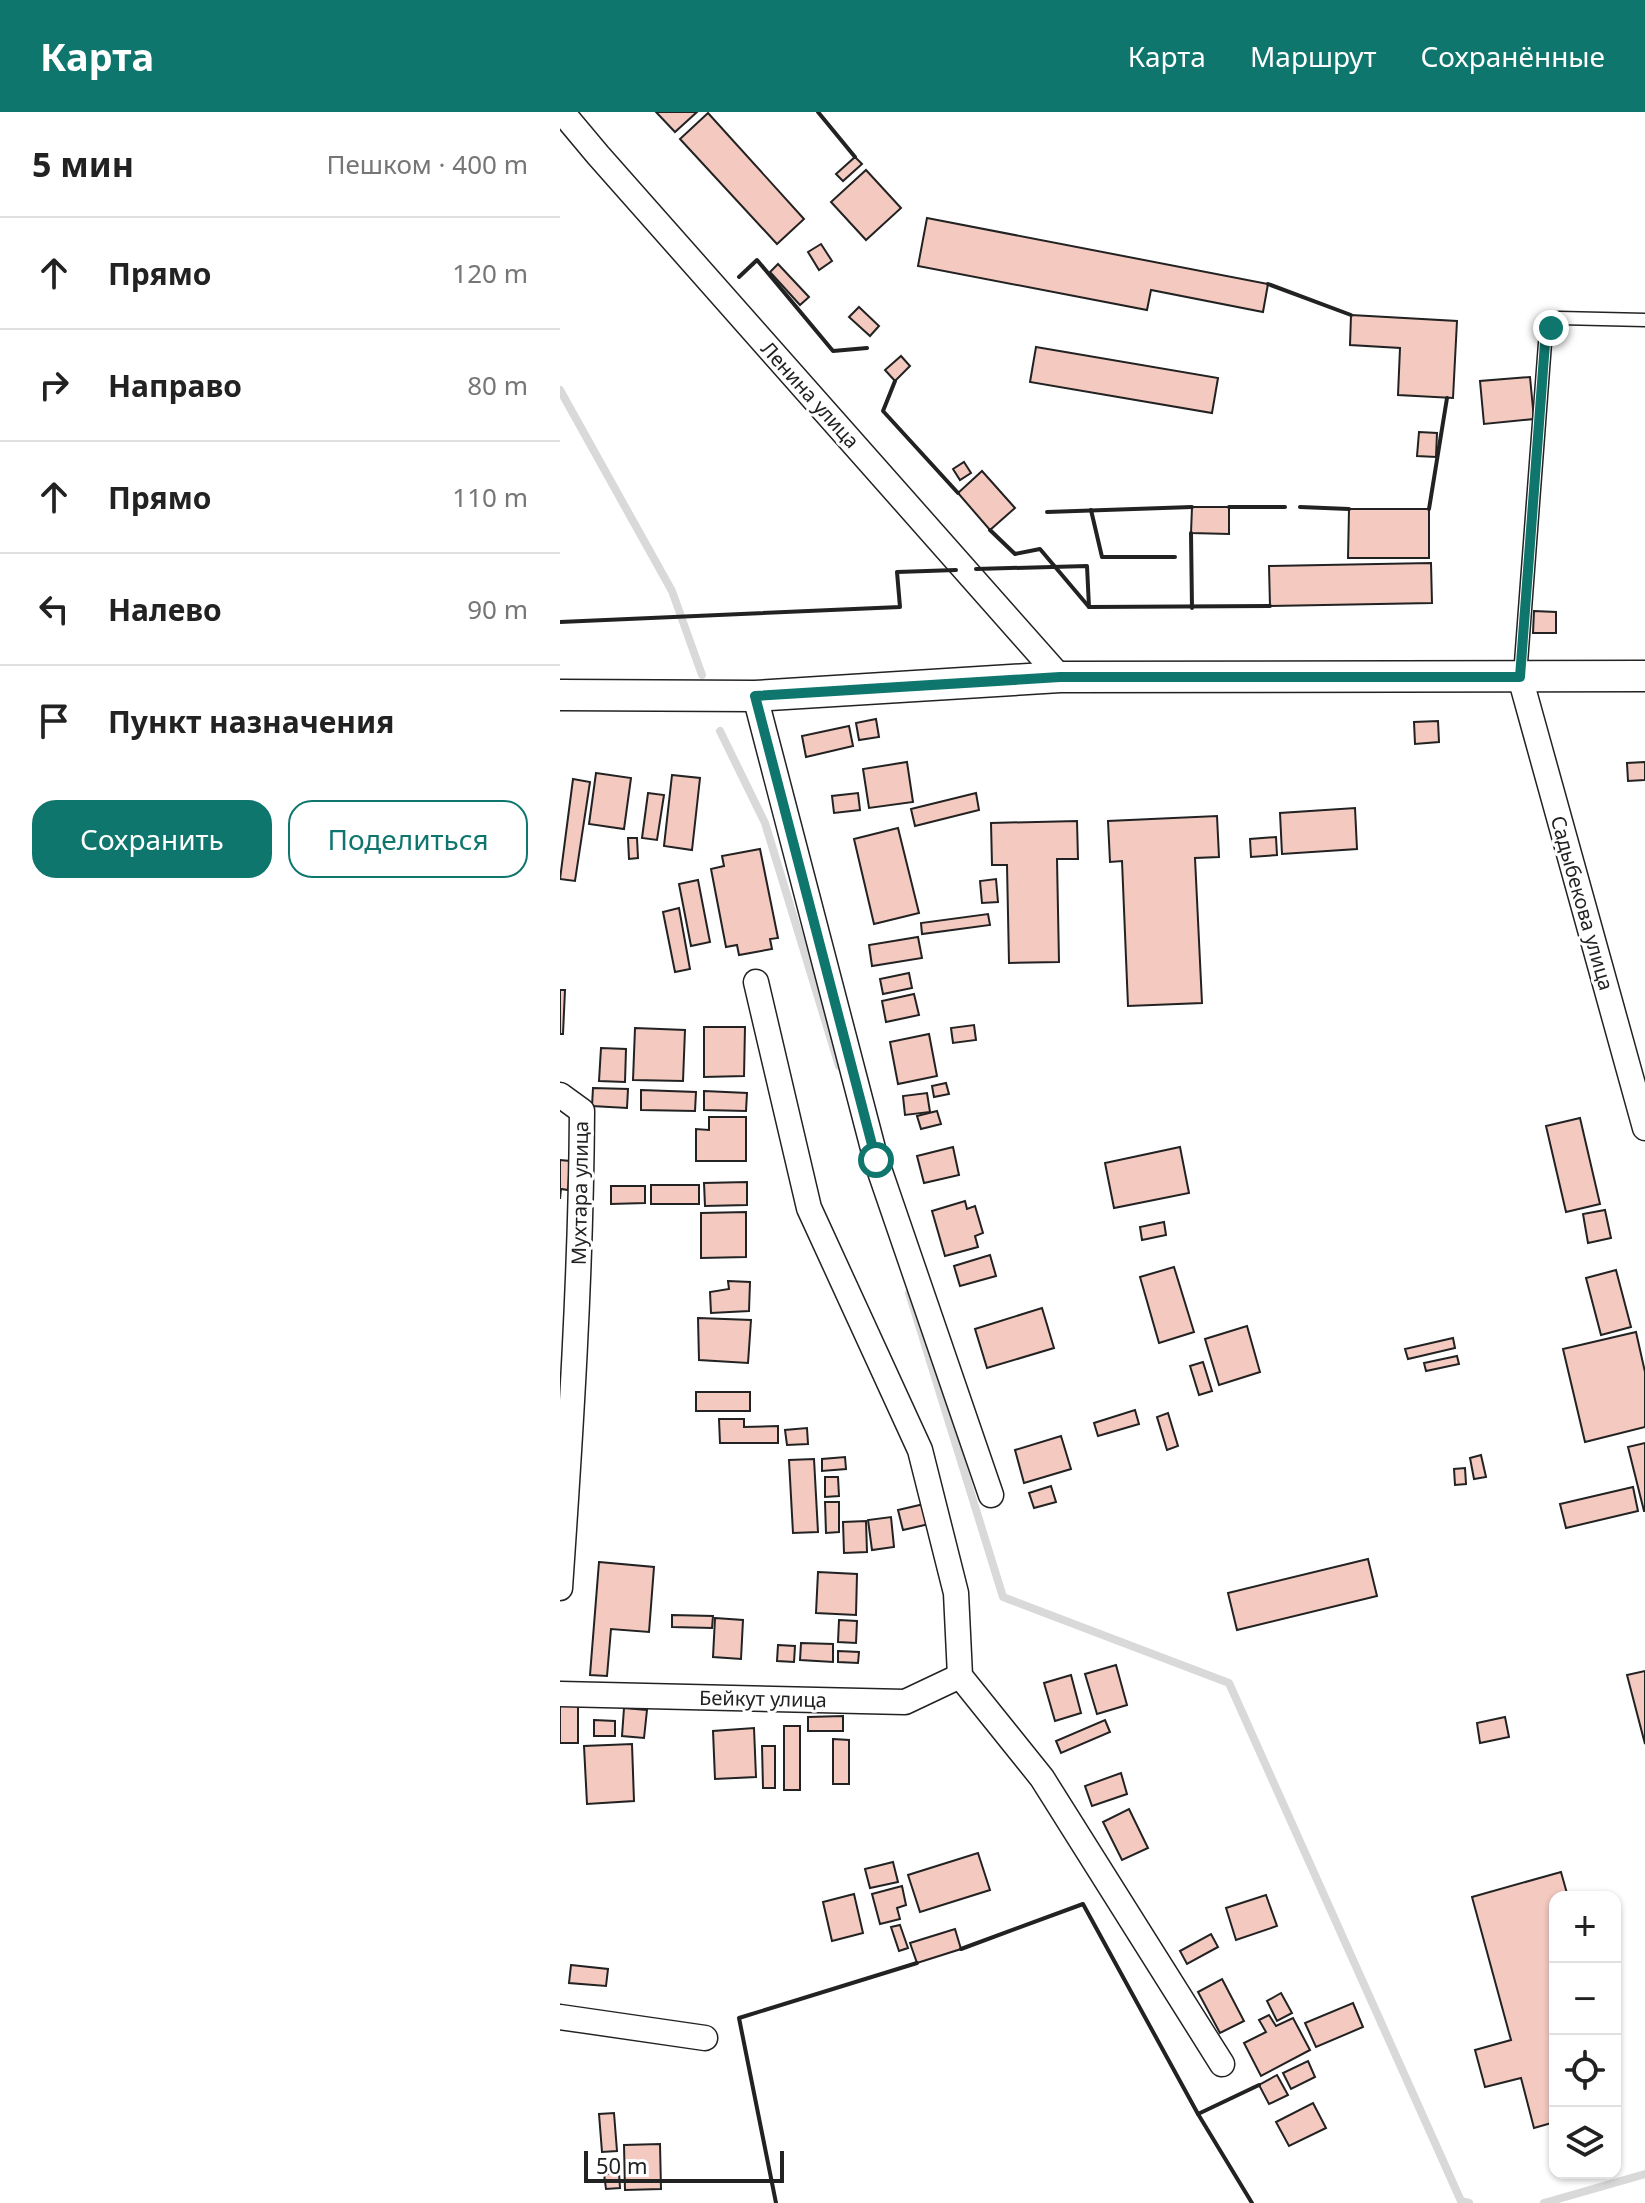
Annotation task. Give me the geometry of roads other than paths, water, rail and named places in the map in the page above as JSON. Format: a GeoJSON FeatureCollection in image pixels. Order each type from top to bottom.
{"type":"FeatureCollection","features":[{"type":"Feature","properties":{"kind":"street","name":"Ленина улица"},"geometry":{"type":"LineString","coordinates":[[562,112],[1060,677]]}},
{"type":"Feature","properties":{"kind":"street"},"geometry":{"type":"LineString","coordinates":[[560,695],[755,696],[1060,677],[1645,676]]}},
{"type":"Feature","properties":{"kind":"street","name":"Садыбекова улица"},"geometry":{"type":"LineString","coordinates":[[1520,677],[1645,1128]]}},
{"type":"Feature","properties":{"kind":"street"},"geometry":{"type":"LineString","coordinates":[[755,696],[876,1160],[991,1495]]}},
{"type":"Feature","properties":{"kind":"street"},"geometry":{"type":"LineString","coordinates":[[756,982],[809,1208],[920,1450],[956,1593],[960,1676],[1042,1778],[1222,2064]]}},
{"type":"Feature","properties":{"kind":"street","name":"Мухтара улица"},"geometry":{"type":"LineString","coordinates":[[560,1095],[582,1111],[582,1126],[574,1399],[560,1588]]}},
{"type":"Feature","properties":{"kind":"street","name":"Бейкут улица"},"geometry":{"type":"LineString","coordinates":[[560,1694],[905,1702],[960,1676]]}},
{"type":"Feature","properties":{"kind":"street"},"geometry":{"type":"LineString","coordinates":[[560,2017],[705,2038]]}},
{"type":"Feature","properties":{"kind":"lane"},"geometry":{"type":"LineString","coordinates":[[1520,677],[1545,343],[1559,318],[1645,320]]}},
{"type":"Feature","properties":{"kind":"waterway"},"geometry":{"type":"LineString","coordinates":[[560,390],[672,591],[702,675]]}},
{"type":"Feature","properties":{"kind":"waterway"},"geometry":{"type":"LineString","coordinates":[[720,731],[765,823],[839,1066]]}},
{"type":"Feature","properties":{"kind":"waterway"},"geometry":{"type":"LineString","coordinates":[[909,1293],[1003,1597],[1229,1683],[1461,2201],[1469,2203]]}},
{"type":"Feature","properties":{"kind":"waterway"},"geometry":{"type":"LineString","coordinates":[[1544,2203],[1645,2174]]}}]}
